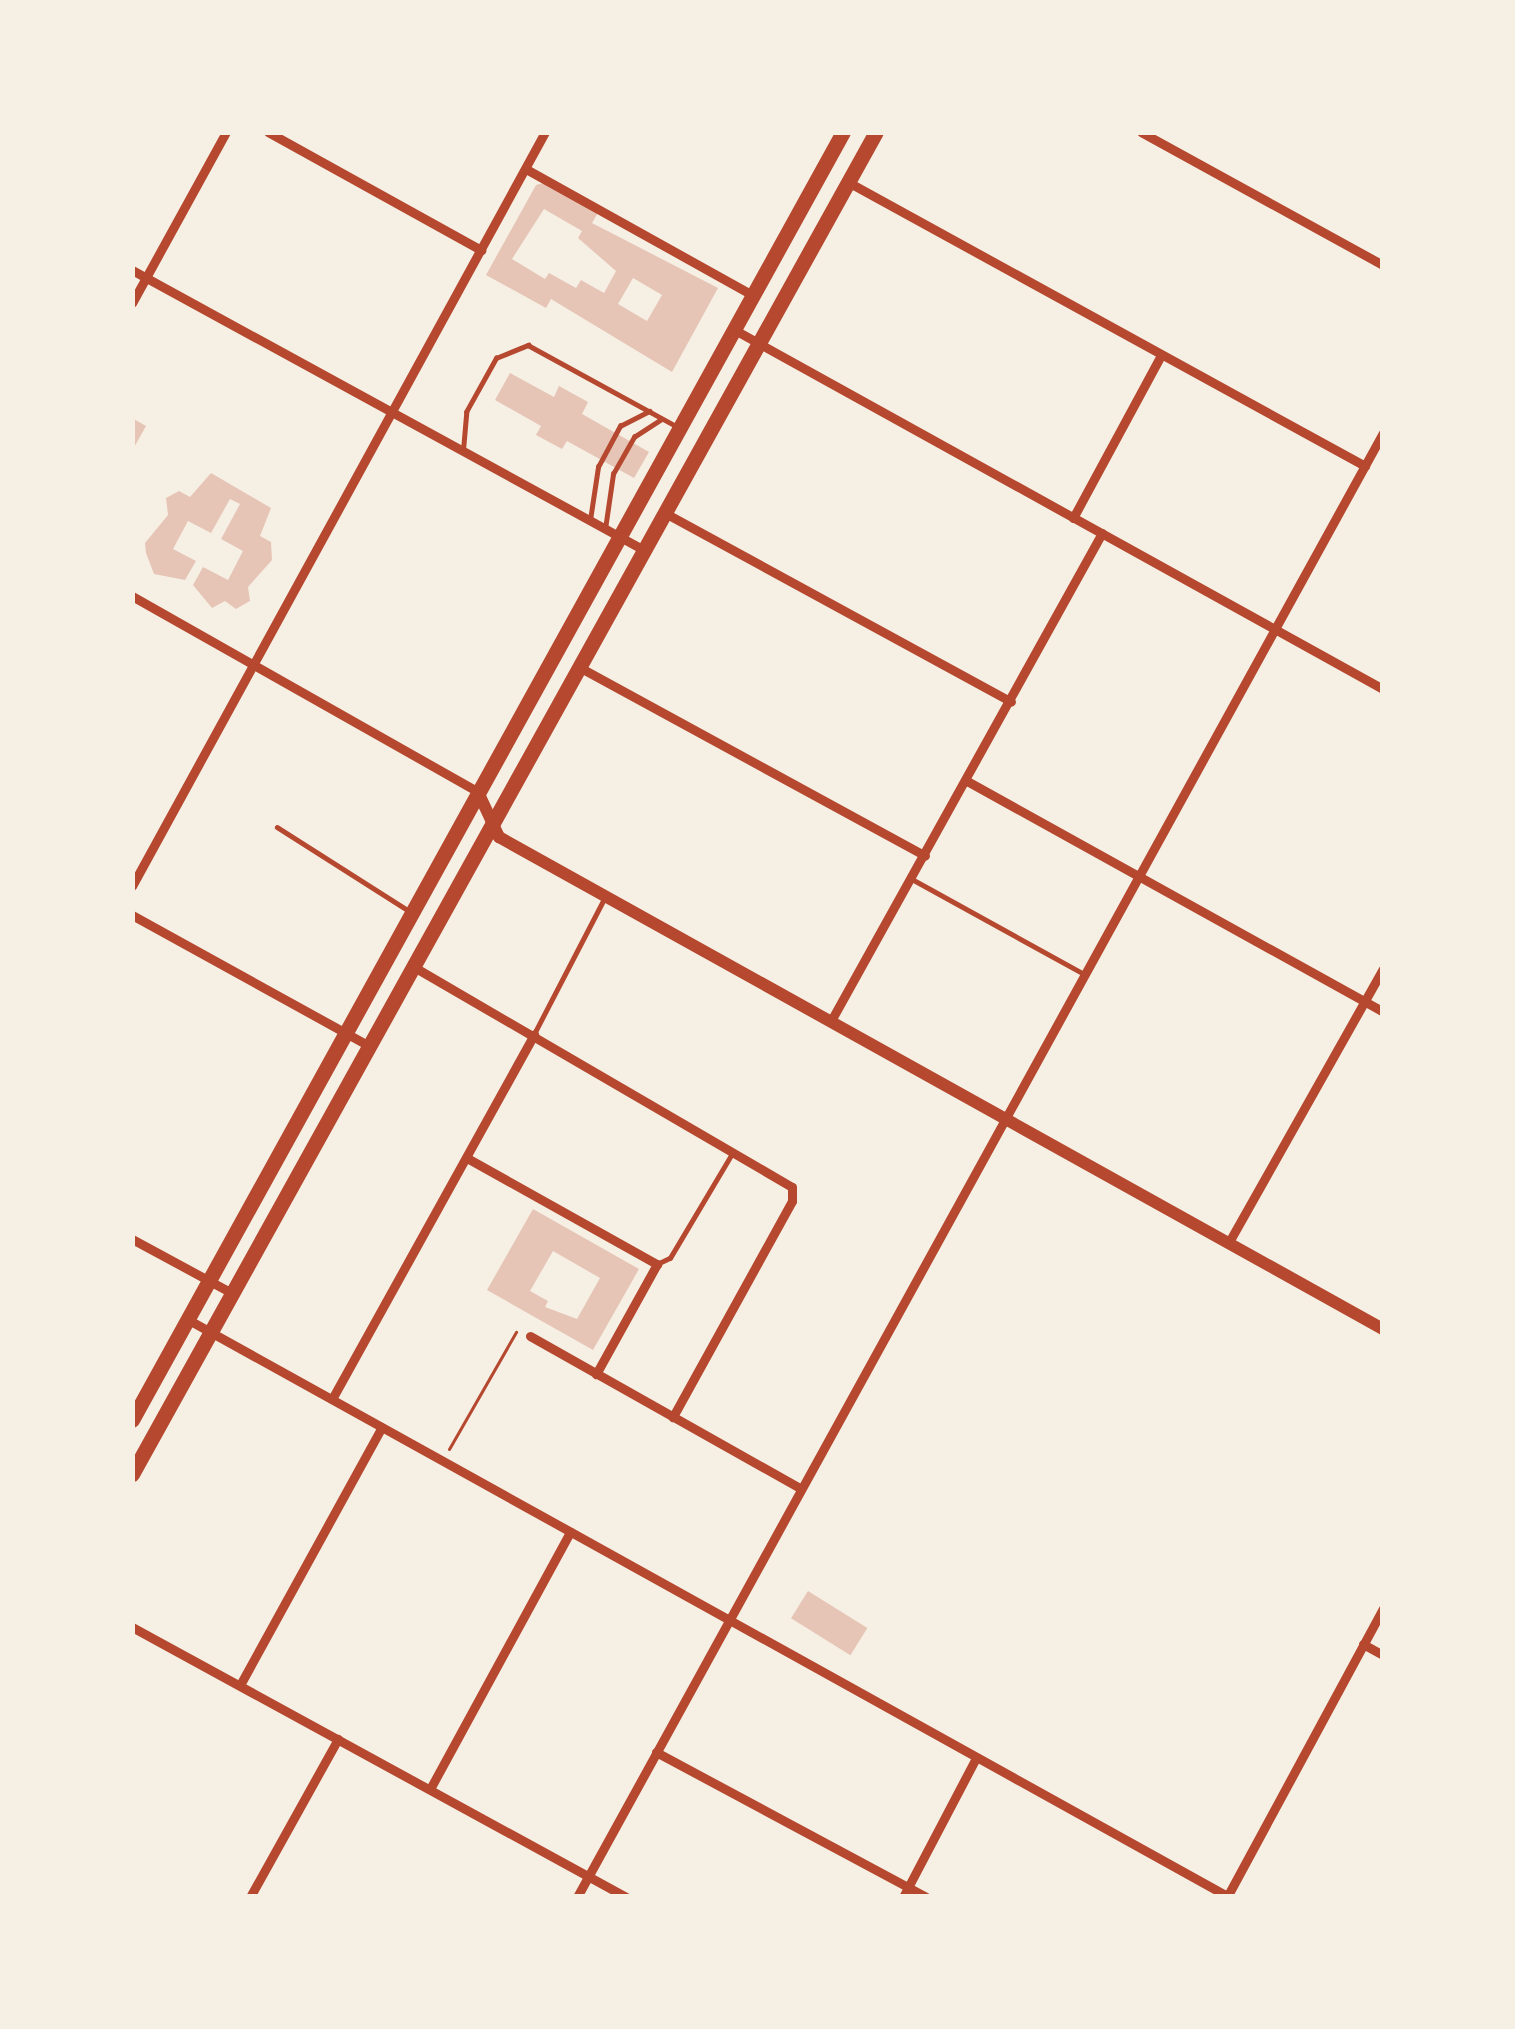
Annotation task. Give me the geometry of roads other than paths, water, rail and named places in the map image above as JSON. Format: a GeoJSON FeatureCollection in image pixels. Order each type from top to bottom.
{"type":"FeatureCollection","features":[{"type":"Feature","properties":{"kind":"main road"},"geometry":{"type":"LineString","coordinates":[[132,1420],[413,913],[611,533],[679,428],[843,132]]}},
{"type":"Feature","properties":{"kind":"main road"},"geometry":{"type":"LineString","coordinates":[[132,1474],[876,132]]}},
{"type":"Feature","properties":{"kind":"street"},"geometry":{"type":"LineString","coordinates":[[132,303],[226,132]]}},
{"type":"Feature","properties":{"kind":"street"},"geometry":{"type":"LineString","coordinates":[[268,132],[481,250]]}},
{"type":"Feature","properties":{"kind":"street"},"geometry":{"type":"LineString","coordinates":[[132,886],[545,132]]}},
{"type":"Feature","properties":{"kind":"street"},"geometry":{"type":"LineString","coordinates":[[1149,134],[1383,265]]}},
{"type":"Feature","properties":{"kind":"street"},"geometry":{"type":"LineString","coordinates":[[526,169],[752,295]]}},
{"type":"Feature","properties":{"kind":"street"},"geometry":{"type":"LineString","coordinates":[[848,182],[1365,466]]}},
{"type":"Feature","properties":{"kind":"street"},"geometry":{"type":"LineString","coordinates":[[132,270],[644,550]]}},
{"type":"Feature","properties":{"kind":"street"},"geometry":{"type":"LineString","coordinates":[[734,329],[1383,688]]}},
{"type":"Feature","properties":{"kind":"street"},"geometry":{"type":"LineString","coordinates":[[1073,518],[1161,355]]}},
{"type":"Feature","properties":{"kind":"street"},"geometry":{"type":"LineString","coordinates":[[577,1897],[1383,434]]}},
{"type":"Feature","properties":{"kind":"street"},"geometry":{"type":"LineString","coordinates":[[665,513],[1011,702]]}},
{"type":"Feature","properties":{"kind":"street"},"geometry":{"type":"LineString","coordinates":[[832,1019],[1102,533]]}},
{"type":"Feature","properties":{"kind":"street"},"geometry":{"type":"LineString","coordinates":[[132,596],[478,792],[492,826],[606,896],[1383,1329]]}},
{"type":"Feature","properties":{"kind":"street"},"geometry":{"type":"LineString","coordinates":[[579,667],[925,856]]}},
{"type":"Feature","properties":{"kind":"street"},"geometry":{"type":"LineString","coordinates":[[968,781],[1383,1012]]}},
{"type":"Feature","properties":{"kind":"street"},"geometry":{"type":"LineString","coordinates":[[132,916],[370,1047]]}},
{"type":"Feature","properties":{"kind":"street"},"geometry":{"type":"LineString","coordinates":[[414,967],[788,1184],[792,1201],[673,1418]]}},
{"type":"Feature","properties":{"kind":"street"},"geometry":{"type":"LineString","coordinates":[[1229,1242],[1383,969]]}},
{"type":"Feature","properties":{"kind":"street"},"geometry":{"type":"LineString","coordinates":[[332,1399],[534,1034]]}},
{"type":"Feature","properties":{"kind":"street"},"geometry":{"type":"LineString","coordinates":[[467,1157],[657,1264],[596,1375]]}},
{"type":"Feature","properties":{"kind":"street"},"geometry":{"type":"LineString","coordinates":[[132,1239],[232,1293]]}},
{"type":"Feature","properties":{"kind":"street"},"geometry":{"type":"LineString","coordinates":[[188,1319],[1228,1896],[1383,1609]]}},
{"type":"Feature","properties":{"kind":"street"},"geometry":{"type":"LineString","coordinates":[[530,1336],[801,1489]]}},
{"type":"Feature","properties":{"kind":"street"},"geometry":{"type":"LineString","coordinates":[[240,1685],[382,1427]]}},
{"type":"Feature","properties":{"kind":"street"},"geometry":{"type":"LineString","coordinates":[[430,1789],[570,1532]]}},
{"type":"Feature","properties":{"kind":"street"},"geometry":{"type":"LineString","coordinates":[[132,1627],[626,1897]]}},
{"type":"Feature","properties":{"kind":"street"},"geometry":{"type":"LineString","coordinates":[[1364,1644],[1383,1655]]}},
{"type":"Feature","properties":{"kind":"street"},"geometry":{"type":"LineString","coordinates":[[250,1897],[338,1739]]}},
{"type":"Feature","properties":{"kind":"street"},"geometry":{"type":"LineString","coordinates":[[656,1752],[905,1892],[926,1897]]}},
{"type":"Feature","properties":{"kind":"street"},"geometry":{"type":"LineString","coordinates":[[905,1892],[976,1760]]}},
{"type":"Feature","properties":{"kind":"lane"},"geometry":{"type":"LineString","coordinates":[[462,452],[466,412],[496,358],[528,345],[679,428]]}},
{"type":"Feature","properties":{"kind":"lane"},"geometry":{"type":"LineString","coordinates":[[590,521],[598,467],[620,426],[649,411]]}},
{"type":"Feature","properties":{"kind":"lane"},"geometry":{"type":"LineString","coordinates":[[611,533],[613,474],[634,437],[662,418]]}},
{"type":"Feature","properties":{"kind":"lane"},"geometry":{"type":"LineString","coordinates":[[277,826],[413,913]]}},
{"type":"Feature","properties":{"kind":"lane"},"geometry":{"type":"LineString","coordinates":[[912,879],[1084,974]]}},
{"type":"Feature","properties":{"kind":"lane"},"geometry":{"type":"LineString","coordinates":[[534,1034],[606,896]]}},
{"type":"Feature","properties":{"kind":"lane"},"geometry":{"type":"LineString","coordinates":[[657,1264],[670,1258],[733,1152]]}}]}
